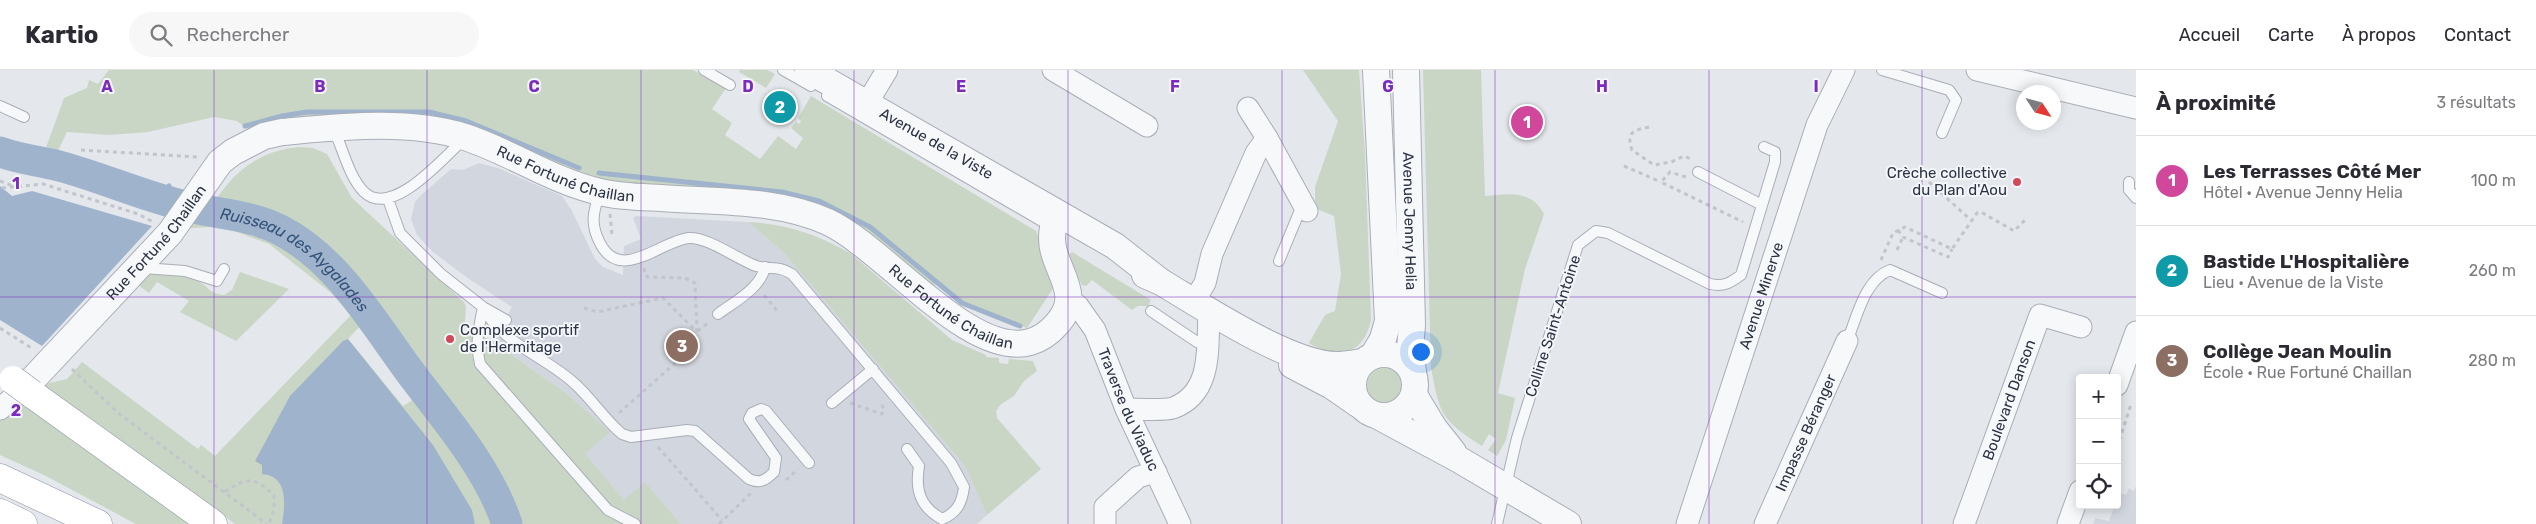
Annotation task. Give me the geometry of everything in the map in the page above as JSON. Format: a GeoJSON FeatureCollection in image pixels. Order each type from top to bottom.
{"type":"FeatureCollection","features":[{"type":"Feature","properties":{"kind":"highway"},"geometry":{"type":"LineString","coordinates":[[16,388],[213,524]]}},
{"type":"Feature","properties":{"kind":"highway"},"geometry":{"type":"LineString","coordinates":[[0,478],[98,524]]}},
{"type":"Feature","properties":{"kind":"highway"},"geometry":{"type":"LineString","coordinates":[[0,513],[22,524]]}},
{"type":"Feature","properties":{"kind":"street","name":"Avenue de la Viste"},"geometry":{"type":"LineString","coordinates":[[808,70],[1029,196],[1053,228]]}},
{"type":"Feature","properties":{"kind":"street"},"geometry":{"type":"LineString","coordinates":[[866,104],[887,70]]}},
{"type":"Feature","properties":{"kind":"street"},"geometry":{"type":"LineString","coordinates":[[1053,70],[1147,126]]}},
{"type":"Feature","properties":{"kind":"street","name":"Avenue Jenny Helia"},"geometry":{"type":"LineString","coordinates":[[1368,359],[1383,339],[1388,321],[1376,70]]}},
{"type":"Feature","properties":{"kind":"street","name":"Avenue Jenny Helia"},"geometry":{"type":"LineString","coordinates":[[1406,70],[1412,325],[1410,349],[1413,383]]}},
{"type":"Feature","properties":{"kind":"street","name":"Avenue Minerve"},"geometry":{"type":"LineString","coordinates":[[1687,524],[1817,125],[1844,70]]}},
{"type":"Feature","properties":{"kind":"street"},"geometry":{"type":"LineString","coordinates":[[1991,72],[2135,103]]}},
{"type":"Feature","properties":{"kind":"street"},"geometry":{"type":"LineString","coordinates":[[1248,108],[1305,206]]}},
{"type":"Feature","properties":{"kind":"street","name":"Rue Fortuné Chaillan"},"geometry":{"type":"LineString","coordinates":[[16,388],[139,268],[183,215],[220,162],[233,152],[264,136],[282,132],[333,129],[422,128],[466,137],[563,180],[605,202],[630,197],[766,205],[806,214],[827,222],[861,242],[965,327],[1000,342],[1015,344],[1041,338],[1061,320],[1070,301]]}},
{"type":"Feature","properties":{"kind":"street"},"geometry":{"type":"LineString","coordinates":[[1126,409],[1173,408],[1197,392],[1206,372],[1207,344],[1202,306],[1212,254],[1256,153],[1267,138]]}},
{"type":"Feature","properties":{"kind":"street"},"geometry":{"type":"LineString","coordinates":[[1029,196],[1115,246],[1161,282]]}},
{"type":"Feature","properties":{"kind":"street"},"geometry":{"type":"LineString","coordinates":[[1053,228],[1067,224],[1086,229]]}},
{"type":"Feature","properties":{"kind":"street"},"geometry":{"type":"LineString","coordinates":[[1053,228],[1108,259],[1161,282],[1256,337],[1318,362],[1336,365],[1385,354],[1396,356],[1406,362],[1413,383],[1434,428],[1458,459]]}},
{"type":"Feature","properties":{"kind":"street"},"geometry":{"type":"LineString","coordinates":[[1053,228],[1051,248],[1068,289],[1070,301]]}},
{"type":"Feature","properties":{"kind":"street","name":"Traverse du Viaduc"},"geometry":{"type":"LineString","coordinates":[[1070,301],[1078,306],[1095,330],[1126,409],[1180,524]]}},
{"type":"Feature","properties":{"kind":"street","name":"Boulevard Danson"},"geometry":{"type":"LineString","coordinates":[[1964,524],[2040,315],[2080,327]]}},
{"type":"Feature","properties":{"kind":"street"},"geometry":{"type":"LineString","coordinates":[[2121,374],[2136,332]]}},
{"type":"Feature","properties":{"kind":"street"},"geometry":{"type":"LineString","coordinates":[[1256,337],[1285,362],[1332,386],[1368,410],[1458,459],[1568,524]]}},
{"type":"Feature","properties":{"kind":"street","name":"Impasse Béranger"},"geometry":{"type":"LineString","coordinates":[[1765,524],[1846,341]]}},
{"type":"Feature","properties":{"kind":"street"},"geometry":{"type":"LineString","coordinates":[[1368,359],[1356,371],[1353,382],[1353,394],[1368,410],[1389,416],[1400,413],[1409,405],[1413,383]]}},
{"type":"Feature","properties":{"kind":"street"},"geometry":{"type":"LineString","coordinates":[[1105,524],[1105,507],[1138,477],[1156,472]]}},
{"type":"Feature","properties":{"kind":"street"},"geometry":{"type":"LineString","coordinates":[[2068,524],[2076,502]]}},
{"type":"Feature","properties":{"kind":"lane"},"geometry":{"type":"LineString","coordinates":[[704,70],[730,85]]}},
{"type":"Feature","properties":{"kind":"lane"},"geometry":{"type":"LineString","coordinates":[[784,70],[1053,228]]}},
{"type":"Feature","properties":{"kind":"lane"},"geometry":{"type":"LineString","coordinates":[[1882,70],[1949,90],[1954,94],[1956,100],[1942,132]]}},
{"type":"Feature","properties":{"kind":"lane"},"geometry":{"type":"LineString","coordinates":[[0,106],[24,117]]}},
{"type":"Feature","properties":{"kind":"lane"},"geometry":{"type":"LineString","coordinates":[[333,129],[358,183],[364,191],[372,198],[388,199],[403,193],[466,137]]}},
{"type":"Feature","properties":{"kind":"lane","name":"Colline Saint-Antoine"},"geometry":{"type":"LineString","coordinates":[[1504,486],[1517,438],[1578,245],[1596,230],[1608,233],[1710,284],[1720,286],[1728,284],[1741,275],[1775,162],[1775,152],[1764,147]]}},
{"type":"Feature","properties":{"kind":"lane"},"geometry":{"type":"LineString","coordinates":[[1698,172],[1762,205]]}},
{"type":"Feature","properties":{"kind":"lane"},"geometry":{"type":"LineString","coordinates":[[2129,182],[2129,190],[2136,198]]}},
{"type":"Feature","properties":{"kind":"lane"},"geometry":{"type":"LineString","coordinates":[[388,199],[400,233],[441,274],[483,307],[506,320]]}},
{"type":"Feature","properties":{"kind":"lane"},"geometry":{"type":"LineString","coordinates":[[605,202],[592,219],[593,230],[602,246],[612,257],[618,259],[637,259],[689,238],[703,241],[757,266],[782,268],[792,274],[951,463],[964,487],[963,496],[952,514],[942,518],[931,513],[923,504],[918,491],[919,466],[907,449]]}},
{"type":"Feature","properties":{"kind":"lane"},"geometry":{"type":"LineString","coordinates":[[1279,261],[1305,206]]}},
{"type":"Feature","properties":{"kind":"lane"},"geometry":{"type":"LineString","coordinates":[[718,314],[764,277],[765,267]]}},
{"type":"Feature","properties":{"kind":"lane"},"geometry":{"type":"LineString","coordinates":[[139,268],[185,272],[217,281],[224,269]]}},
{"type":"Feature","properties":{"kind":"lane"},"geometry":{"type":"LineString","coordinates":[[1846,341],[1872,282],[1880,274],[1890,270],[1942,293]]}},
{"type":"Feature","properties":{"kind":"lane"},"geometry":{"type":"LineString","coordinates":[[483,307],[489,318],[500,330],[575,384],[622,434],[631,437],[687,430],[694,431],[749,478],[756,482],[763,481],[774,472],[776,458],[750,419],[752,413],[761,409],[766,411],[809,463]]}},
{"type":"Feature","properties":{"kind":"lane"},"geometry":{"type":"LineString","coordinates":[[483,307],[477,333],[476,350],[480,364],[608,510],[635,524]]}},
{"type":"Feature","properties":{"kind":"lane"},"geometry":{"type":"LineString","coordinates":[[1151,311],[1197,342],[1207,344]]}},
{"type":"Feature","properties":{"kind":"lane"},"geometry":{"type":"LineString","coordinates":[[835,401],[873,370]]}},
{"type":"Feature","properties":{"kind":"lane"},"geometry":{"type":"LineString","coordinates":[[1497,524],[1504,486]]}},
{"type":"Feature","properties":{"kind":"path"},"geometry":{"type":"LineString","coordinates":[[1649,127],[1640,127],[1633,131],[1630,137],[1632,150],[1654,165],[1671,162],[1684,156],[1698,163],[1698,172],[1690,180],[1670,172],[1662,182]]}},
{"type":"Feature","properties":{"kind":"path"},"geometry":{"type":"LineString","coordinates":[[81,150],[197,157],[220,162]]}},
{"type":"Feature","properties":{"kind":"path"},"geometry":{"type":"LineString","coordinates":[[1624,166],[1662,182],[1748,224]]}},
{"type":"Feature","properties":{"kind":"path"},"geometry":{"type":"LineString","coordinates":[[0,181],[13,186]]}},
{"type":"Feature","properties":{"kind":"path"},"geometry":{"type":"LineString","coordinates":[[1929,182],[1972,221]]}},
{"type":"Feature","properties":{"kind":"path"},"geometry":{"type":"LineString","coordinates":[[2,188],[43,184],[138,214],[183,215]]}},
{"type":"Feature","properties":{"kind":"path"},"geometry":{"type":"LineString","coordinates":[[605,202],[614,239]]}},
{"type":"Feature","properties":{"kind":"path"},"geometry":{"type":"LineString","coordinates":[[1898,230],[1903,237],[1948,257],[1977,213],[1981,212],[2014,231],[2024,220]]}},
{"type":"Feature","properties":{"kind":"path"},"geometry":{"type":"LineString","coordinates":[[1880,274],[1877,267],[1893,233],[1905,227],[1952,249]]}},
{"type":"Feature","properties":{"kind":"path"},"geometry":{"type":"LineString","coordinates":[[1914,241],[1918,233]]}},
{"type":"Feature","properties":{"kind":"path"},"geometry":{"type":"LineString","coordinates":[[1896,250],[1903,237]]}},
{"type":"Feature","properties":{"kind":"path"},"geometry":{"type":"LineString","coordinates":[[1931,249],[1935,241]]}},
{"type":"Feature","properties":{"kind":"path"},"geometry":{"type":"LineString","coordinates":[[648,277],[685,278],[695,283],[697,287],[697,332],[696,340],[687,352]]}},
{"type":"Feature","properties":{"kind":"path"},"geometry":{"type":"LineString","coordinates":[[756,284],[780,313]]}},
{"type":"Feature","properties":{"kind":"path"},"geometry":{"type":"LineString","coordinates":[[584,308],[597,312],[663,298],[697,332]]}},
{"type":"Feature","properties":{"kind":"path"},"geometry":{"type":"LineString","coordinates":[[697,332],[703,327]]}},
{"type":"Feature","properties":{"kind":"path"},"geometry":{"type":"LineString","coordinates":[[0,328],[36,350]]}},
{"type":"Feature","properties":{"kind":"path"},"geometry":{"type":"LineString","coordinates":[[609,422],[682,357]]}},
{"type":"Feature","properties":{"kind":"path"},"geometry":{"type":"LineString","coordinates":[[835,401],[879,414],[884,413],[873,385],[873,370]]}},
{"type":"Feature","properties":{"kind":"path"},"geometry":{"type":"LineString","coordinates":[[74,371],[125,418],[268,524],[274,509],[274,496],[265,486],[253,480],[240,481],[225,492]]}},
{"type":"Feature","properties":{"kind":"path"},"geometry":{"type":"LineString","coordinates":[[2121,435],[2131,404]]}},
{"type":"Feature","properties":{"kind":"path"},"geometry":{"type":"LineString","coordinates":[[648,435],[721,522],[754,491]]}},
{"type":"Feature","properties":{"kind":"shaded area"},"geometry":{"type":"Polygon","coordinates":[[[479,163],[498,168],[562,196],[572,211],[595,259],[603,267],[623,275],[624,246],[641,239],[633,218],[636,216],[748,222],[784,253],[965,466],[987,515],[977,524],[681,524],[645,483],[625,501],[584,454],[609,432],[566,393],[493,342],[512,307],[466,277],[432,251],[417,235],[411,219],[415,202],[420,196],[451,169],[463,170],[479,163]]]}},
{"type":"Feature","properties":{"kind":"shaded area"},"geometry":{"type":"Polygon","coordinates":[[[2136,486],[2136,524],[2093,524],[2095,518],[2109,521],[2114,509],[2121,509],[2121,493],[2126,495],[2129,488],[2134,491],[2136,486]]]}},
{"type":"Feature","properties":{"kind":"green space"},"geometry":{"type":"Polygon","coordinates":[[[109,70],[693,70],[726,88],[712,109],[732,123],[725,135],[760,159],[778,136],[796,149],[803,138],[791,128],[796,122],[799,124],[801,121],[798,118],[811,96],[1036,231],[1056,284],[1027,328],[970,305],[938,284],[931,286],[856,225],[595,180],[493,138],[252,132],[237,121],[214,117],[148,132],[109,135],[67,132],[55,157],[43,156],[64,98],[87,88],[89,80],[98,84],[109,70]]]}},
{"type":"Feature","properties":{"kind":"green space"},"geometry":{"type":"Polygon","coordinates":[[[740,70],[767,70],[775,74],[766,88],[739,72],[740,70]]]}},
{"type":"Feature","properties":{"kind":"green space"},"geometry":{"type":"Polygon","coordinates":[[[1303,70],[1359,70],[1365,154],[1371,319],[1363,340],[1349,351],[1340,353],[1320,349],[1309,343],[1325,315],[1335,311],[1341,274],[1334,216],[1312,207],[1315,200],[1315,187],[1338,121],[1303,70]]]}},
{"type":"Feature","properties":{"kind":"green space"},"geometry":{"type":"Polygon","coordinates":[[[1423,70],[1481,70],[1485,196],[1510,194],[1526,197],[1533,200],[1544,214],[1525,269],[1498,393],[1515,398],[1506,440],[1497,456],[1488,450],[1496,439],[1489,434],[1482,446],[1450,422],[1440,405],[1434,383],[1431,367],[1423,70]]]}},
{"type":"Feature","properties":{"kind":"green space","name":"Complexe sportif de l'Hermitage"},"geometry":{"type":"Polygon","coordinates":[[[300,147],[313,148],[327,154],[352,198],[464,302],[466,307],[464,333],[477,333],[493,342],[566,393],[610,432],[585,454],[624,500],[645,482],[681,524],[514,524],[503,494],[487,465],[332,264],[307,242],[282,225],[213,204],[239,172],[249,164],[272,153],[300,147]]]}},
{"type":"Feature","properties":{"kind":"green space"},"geometry":{"type":"Polygon","coordinates":[[[197,218],[250,229],[275,238],[298,252],[316,268],[363,323],[348,339],[403,406],[422,394],[475,473],[499,524],[235,524],[96,422],[41,385],[67,379],[82,362],[198,449],[201,445],[215,456],[351,315],[330,292],[269,244],[237,232],[212,227],[190,228],[197,218]]]}},
{"type":"Feature","properties":{"kind":"green space"},"geometry":{"type":"Polygon","coordinates":[[[748,222],[775,225],[801,231],[838,246],[850,253],[952,340],[986,355],[986,357],[999,358],[999,363],[1008,364],[1009,359],[1033,361],[1037,371],[1024,381],[1014,396],[1000,405],[996,411],[997,418],[1041,469],[987,515],[965,466],[784,253],[748,222]]]}},
{"type":"Feature","properties":{"kind":"green space"},"geometry":{"type":"Polygon","coordinates":[[[1072,252],[1151,300],[1148,306],[1138,306],[1132,310],[1092,280],[1086,286],[1082,285],[1066,257],[1072,252]]]}},
{"type":"Feature","properties":{"kind":"green space"},"geometry":{"type":"Polygon","coordinates":[[[240,272],[289,289],[236,341],[180,312],[189,301],[157,282],[149,293],[138,285],[150,274],[174,276],[197,281],[214,293],[224,295],[232,290],[240,272]]]}},
{"type":"Feature","properties":{"kind":"green space"},"geometry":{"type":"Polygon","coordinates":[[[1385,368],[1392,369],[1398,373],[1402,379],[1402,393],[1398,399],[1392,403],[1385,404],[1378,403],[1372,399],[1368,393],[1367,386],[1368,379],[1372,373],[1378,369],[1385,368]]]}},
{"type":"Feature","properties":{"kind":"green space"},"geometry":{"type":"Polygon","coordinates":[[[20,399],[194,524],[136,524],[44,475],[0,455],[0,418],[20,399]]]}},
{"type":"Feature","properties":{"kind":"water"},"geometry":{"type":"Polygon","coordinates":[[[0,186],[12,196],[32,191],[152,226],[42,346],[0,320],[0,186]]]}},
{"type":"Feature","properties":{"kind":"water"},"geometry":{"type":"Polygon","coordinates":[[[348,339],[433,445],[472,510],[475,524],[282,524],[284,501],[281,486],[271,476],[262,474],[262,465],[255,461],[290,396],[343,341],[348,339]]]}},
{"type":"Feature","properties":{"kind":"waterway"},"geometry":{"type":"LineString","coordinates":[[245,126],[282,116],[307,112],[429,112],[466,121],[579,168]]}},
{"type":"Feature","properties":{"kind":"waterway","name":"Ruisseau des Aygalades"},"geometry":{"type":"LineString","coordinates":[[0,152],[75,170],[169,202],[258,221],[280,230],[300,242],[319,257],[352,293],[451,426],[489,483],[507,524]]}},
{"type":"Feature","properties":{"kind":"waterway"},"geometry":{"type":"LineString","coordinates":[[599,173],[782,192],[819,201],[870,227],[962,303],[1020,326]]}},
{"type":"Feature","properties":{"kind":"waterway"},"geometry":{"type":"LineString","coordinates":[[156,197],[169,186]]}},
{"type":"Feature","properties":{"kind":"place","name":"Bastide L'Hospitalière"},"geometry":{"type":"Point","coordinates":[780,107]}},
{"type":"Feature","properties":{"kind":"place","name":"Les Terrasses Côté Mer"},"geometry":{"type":"Point","coordinates":[1527,122]}},
{"type":"Feature","properties":{"kind":"place","name":"Crèche collective du Plan d'Aou"},"geometry":{"type":"Point","coordinates":[2017,182]}},
{"type":"Feature","properties":{"kind":"place","name":"Complexe sportif de l'Hermitage"},"geometry":{"type":"Point","coordinates":[450,339]}},
{"type":"Feature","properties":{"kind":"place","name":"Collège Jean Moulin"},"geometry":{"type":"Point","coordinates":[682,346]}}]}
